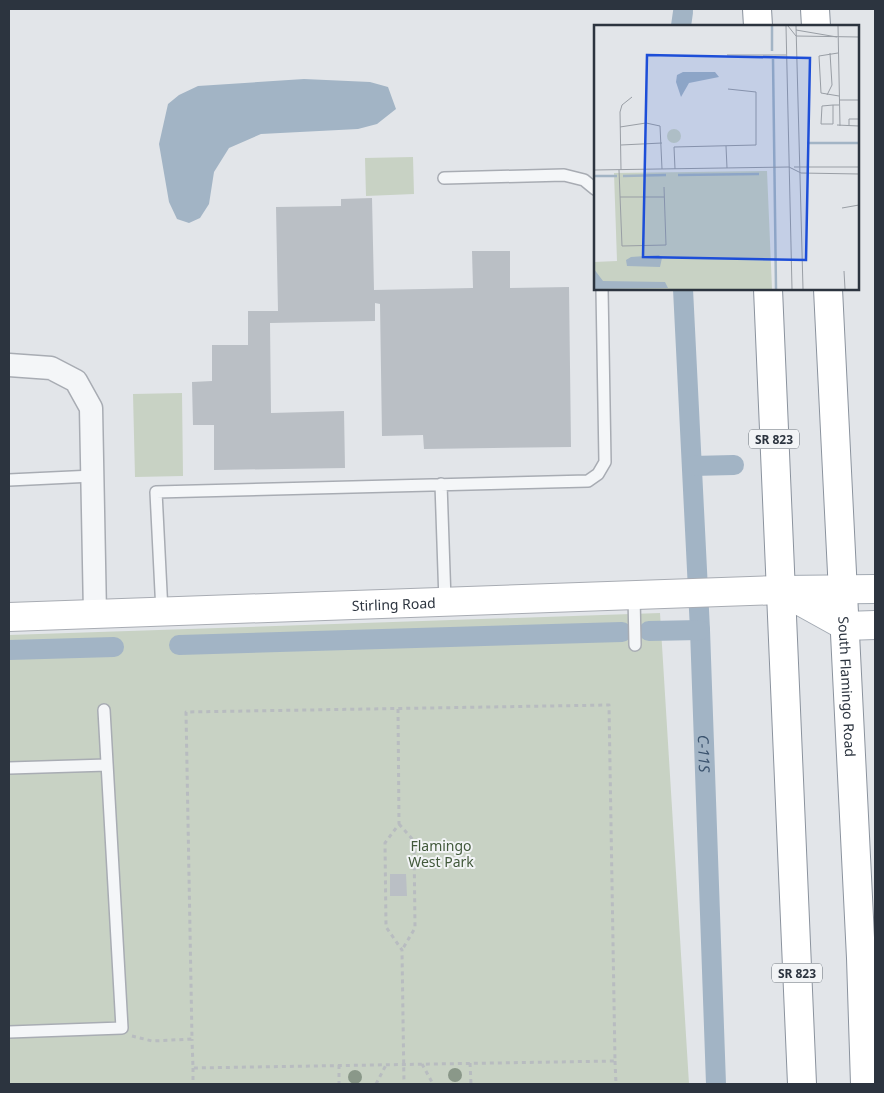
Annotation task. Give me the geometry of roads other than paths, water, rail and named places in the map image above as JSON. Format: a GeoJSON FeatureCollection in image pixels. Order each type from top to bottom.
{"type":"FeatureCollection","features":[{"type":"Feature","properties":{"kind":"main road"},"geometry":{"type":"LineString","coordinates":[[757,9],[758,25]]}},
{"type":"Feature","properties":{"kind":"main road"},"geometry":{"type":"LineString","coordinates":[[815,9],[816,25]]}},
{"type":"Feature","properties":{"kind":"main road","name":"SR 823"},"geometry":{"type":"LineString","coordinates":[[768,290],[802,1084]]}},
{"type":"Feature","properties":{"kind":"main road","name":"South Flamingo Road"},"geometry":{"type":"LineString","coordinates":[[828,290],[866,1084]]}},
{"type":"Feature","properties":{"kind":"main road","name":"Stirling Road"},"geometry":{"type":"LineString","coordinates":[[9,617],[644,594],[875,589]]}},
{"type":"Feature","properties":{"kind":"main road"},"geometry":{"type":"LineString","coordinates":[[780,590],[845,626],[875,625]]}},
{"type":"Feature","properties":{"kind":"street"},"geometry":{"type":"LineString","coordinates":[[9,365],[51,368],[76,382],[91,408],[95,614]]}},
{"type":"Feature","properties":{"kind":"lane"},"geometry":{"type":"LineString","coordinates":[[444,178],[564,175],[584,180],[594,188]]}},
{"type":"Feature","properties":{"kind":"lane"},"geometry":{"type":"LineString","coordinates":[[162,612],[156,492],[588,481],[598,474],[605,462],[602,290]]}},
{"type":"Feature","properties":{"kind":"lane"},"geometry":{"type":"LineString","coordinates":[[9,480],[93,476]]}},
{"type":"Feature","properties":{"kind":"lane"},"geometry":{"type":"LineString","coordinates":[[441,484],[445,601]]}},
{"type":"Feature","properties":{"kind":"lane"},"geometry":{"type":"LineString","coordinates":[[635,645],[644,594]]}},
{"type":"Feature","properties":{"kind":"lane"},"geometry":{"type":"LineString","coordinates":[[9,1032],[122,1028],[104,710]]}},
{"type":"Feature","properties":{"kind":"lane"},"geometry":{"type":"LineString","coordinates":[[9,768],[107,765]]}},
{"type":"Feature","properties":{"kind":"water"},"geometry":{"type":"Polygon","coordinates":[[[304,79],[370,82],[388,87],[396,109],[377,124],[358,129],[261,134],[229,148],[214,172],[209,204],[200,218],[189,223],[177,219],[169,202],[159,144],[168,104],[179,95],[198,86],[304,79]]]}},
{"type":"Feature","properties":{"kind":"waterway"},"geometry":{"type":"LineString","coordinates":[[681,25],[683,12]]}},
{"type":"Feature","properties":{"kind":"waterway","name":"C-11S"},"geometry":{"type":"LineString","coordinates":[[683,290],[700,630],[716,1084]]}},
{"type":"Feature","properties":{"kind":"waterway","name":"C-11S"},"geometry":{"type":"LineString","coordinates":[[692,466],[734,465]]}},
{"type":"Feature","properties":{"kind":"waterway"},"geometry":{"type":"LineString","coordinates":[[649,631],[700,630]]}},
{"type":"Feature","properties":{"kind":"waterway"},"geometry":{"type":"LineString","coordinates":[[179,645],[622,632]]}},
{"type":"Feature","properties":{"kind":"waterway"},"geometry":{"type":"LineString","coordinates":[[9,650],[114,647]]}},
{"type":"Feature","properties":{"kind":"park label","name":"Flamingo West Park"},"geometry":{"type":"Point","coordinates":[441,854]}}]}
